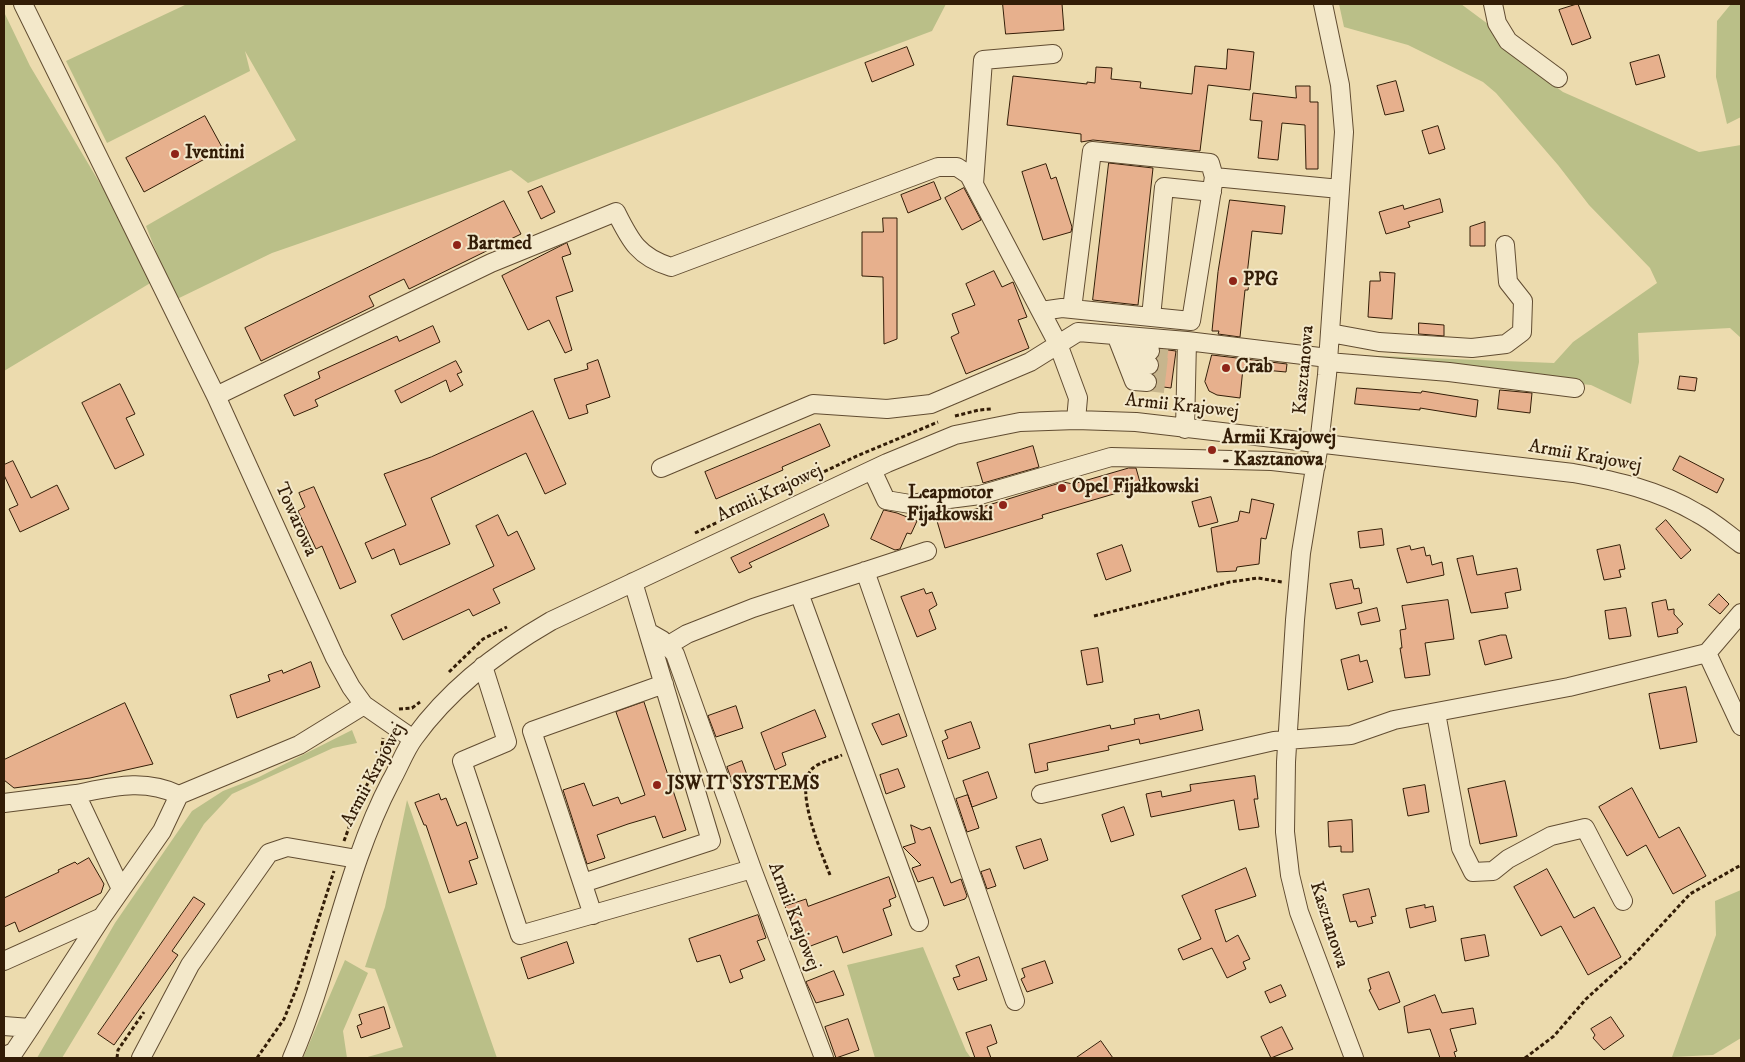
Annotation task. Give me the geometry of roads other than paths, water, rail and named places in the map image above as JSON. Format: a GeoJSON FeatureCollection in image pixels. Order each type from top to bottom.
{"type":"FeatureCollection","features":[{"type":"Feature","properties":{"kind":"street","name":"Towarowa"},"geometry":{"type":"LineString","coordinates":[[22,4],[216,396],[350,687],[364,705],[413,739]]}},
{"type":"Feature","properties":{"kind":"street","name":"Kasztanowa"},"geometry":{"type":"LineString","coordinates":[[1323,4],[1343,110],[1340,189],[1328,360],[1316,466],[1301,553],[1288,740],[1285,832],[1290,875],[1298,912],[1354,1058]]}},
{"type":"Feature","properties":{"kind":"street"},"geometry":{"type":"LineString","coordinates":[[1493,4],[1496,23],[1508,41],[1558,78]]}},
{"type":"Feature","properties":{"kind":"street"},"geometry":{"type":"LineString","coordinates":[[974,184],[983,60],[1053,54]]}},
{"type":"Feature","properties":{"kind":"street"},"geometry":{"type":"LineString","coordinates":[[1041,311],[1072,309],[1191,322],[1213,185],[1210,163],[1092,151],[1072,309]]}},
{"type":"Feature","properties":{"kind":"street"},"geometry":{"type":"LineString","coordinates":[[216,396],[491,263],[616,212],[638,251],[655,262],[671,267],[938,167],[957,167],[970,175],[1058,344],[1078,398],[1076,420]]}},
{"type":"Feature","properties":{"kind":"street"},"geometry":{"type":"LineString","coordinates":[[1151,317],[1164,187],[1213,185],[1340,189]]}},
{"type":"Feature","properties":{"kind":"street"},"geometry":{"type":"LineString","coordinates":[[1330,333],[1378,342],[1472,348],[1506,344],[1522,332],[1523,301],[1508,282],[1505,245]]}},
{"type":"Feature","properties":{"kind":"street"},"geometry":{"type":"LineString","coordinates":[[661,468],[813,404],[887,409],[931,404],[1030,362],[1078,332],[1121,348],[1182,366],[1328,360],[1449,372],[1575,388]]}},
{"type":"Feature","properties":{"kind":"street"},"geometry":{"type":"LineString","coordinates":[[1121,348],[1149,366],[1134,380],[1121,348]]}},
{"type":"Feature","properties":{"kind":"street"},"geometry":{"type":"LineString","coordinates":[[1182,366],[1185,429]]}},
{"type":"Feature","properties":{"kind":"street","name":"Armii Krajowej"},"geometry":{"type":"LineString","coordinates":[[292,1058],[316,991],[368,828],[413,739],[429,720],[483,666],[508,646],[551,621],[872,470],[956,435],[1020,422],[1076,420],[1136,422],[1573,474],[1623,482],[1663,495],[1699,513],[1741,544]]}},
{"type":"Feature","properties":{"kind":"street"},"geometry":{"type":"LineString","coordinates":[[872,470],[886,500],[910,504],[980,495],[1111,457],[1272,461],[1316,466]]}},
{"type":"Feature","properties":{"kind":"street"},"geometry":{"type":"LineString","coordinates":[[667,646],[687,634],[710,625],[799,593],[927,551]]}},
{"type":"Feature","properties":{"kind":"street"},"geometry":{"type":"LineString","coordinates":[[865,572],[994,935],[1015,1001]]}},
{"type":"Feature","properties":{"kind":"street"},"geometry":{"type":"LineString","coordinates":[[583,883],[711,841],[632,582]]}},
{"type":"Feature","properties":{"kind":"street"},"geometry":{"type":"LineString","coordinates":[[799,593],[920,922]]}},
{"type":"Feature","properties":{"kind":"street"},"geometry":{"type":"LineString","coordinates":[[1041,794],[1288,740],[1351,735],[1394,720],[1569,687],[1707,653],[1741,613]]}},
{"type":"Feature","properties":{"kind":"street","name":"Armii Krajowej"},"geometry":{"type":"LineString","coordinates":[[648,632],[675,654],[752,869],[824,1058]]}},
{"type":"Feature","properties":{"kind":"street"},"geometry":{"type":"LineString","coordinates":[[1707,653],[1741,726]]}},
{"type":"Feature","properties":{"kind":"street"},"geometry":{"type":"LineString","coordinates":[[483,666],[507,742],[462,761],[520,935],[752,869]]}},
{"type":"Feature","properties":{"kind":"street"},"geometry":{"type":"LineString","coordinates":[[592,915],[532,731],[664,684]]}},
{"type":"Feature","properties":{"kind":"street"},"geometry":{"type":"LineString","coordinates":[[4,1056],[14,1052],[102,916],[162,832],[179,795],[299,745],[364,705]]}},
{"type":"Feature","properties":{"kind":"street"},"geometry":{"type":"LineString","coordinates":[[1436,713],[1461,848],[1473,872],[1493,871],[1508,859],[1551,836],[1585,828],[1623,901]]}},
{"type":"Feature","properties":{"kind":"street"},"geometry":{"type":"LineString","coordinates":[[4,803],[136,784],[166,788],[179,795]]}},
{"type":"Feature","properties":{"kind":"street"},"geometry":{"type":"LineString","coordinates":[[76,794],[121,889]]}},
{"type":"Feature","properties":{"kind":"street"},"geometry":{"type":"LineString","coordinates":[[141,1058],[190,965],[269,852],[287,847],[357,859]]}},
{"type":"Feature","properties":{"kind":"street"},"geometry":{"type":"LineString","coordinates":[[4,961],[102,916]]}},
{"type":"Feature","properties":{"kind":"street"},"geometry":{"type":"LineString","coordinates":[[4,1026],[30,1028]]}},
{"type":"Feature","properties":{"kind":"tunnel"},"geometry":{"type":"LineString","coordinates":[[1150,351],[1177,354]]}},
{"type":"Feature","properties":{"kind":"tunnel"},"geometry":{"type":"LineString","coordinates":[[1149,365],[1175,368]]}},
{"type":"Feature","properties":{"kind":"tunnel"},"geometry":{"type":"LineString","coordinates":[[1147,382],[1173,385]]}},
{"type":"Feature","properties":{"kind":"place","name":"Iventini"},"geometry":{"type":"Point","coordinates":[175,154]}},
{"type":"Feature","properties":{"kind":"place","name":"Bartmed"},"geometry":{"type":"Point","coordinates":[457,245]}},
{"type":"Feature","properties":{"kind":"place","name":"PPG"},"geometry":{"type":"Point","coordinates":[1233,281]}},
{"type":"Feature","properties":{"kind":"place","name":"Crab"},"geometry":{"type":"Point","coordinates":[1226,368]}},
{"type":"Feature","properties":{"kind":"place","name":"Armii Krajowej - Kasztanowa"},"geometry":{"type":"Point","coordinates":[1212,450]}},
{"type":"Feature","properties":{"kind":"place","name":"Opel Fijałkowski"},"geometry":{"type":"Point","coordinates":[1062,488]}},
{"type":"Feature","properties":{"kind":"place","name":"Leapmotor Fijałkowski"},"geometry":{"type":"Point","coordinates":[1003,505]}},
{"type":"Feature","properties":{"kind":"place","name":"JSW IT SYSTEMS"},"geometry":{"type":"Point","coordinates":[657,785]}}]}
